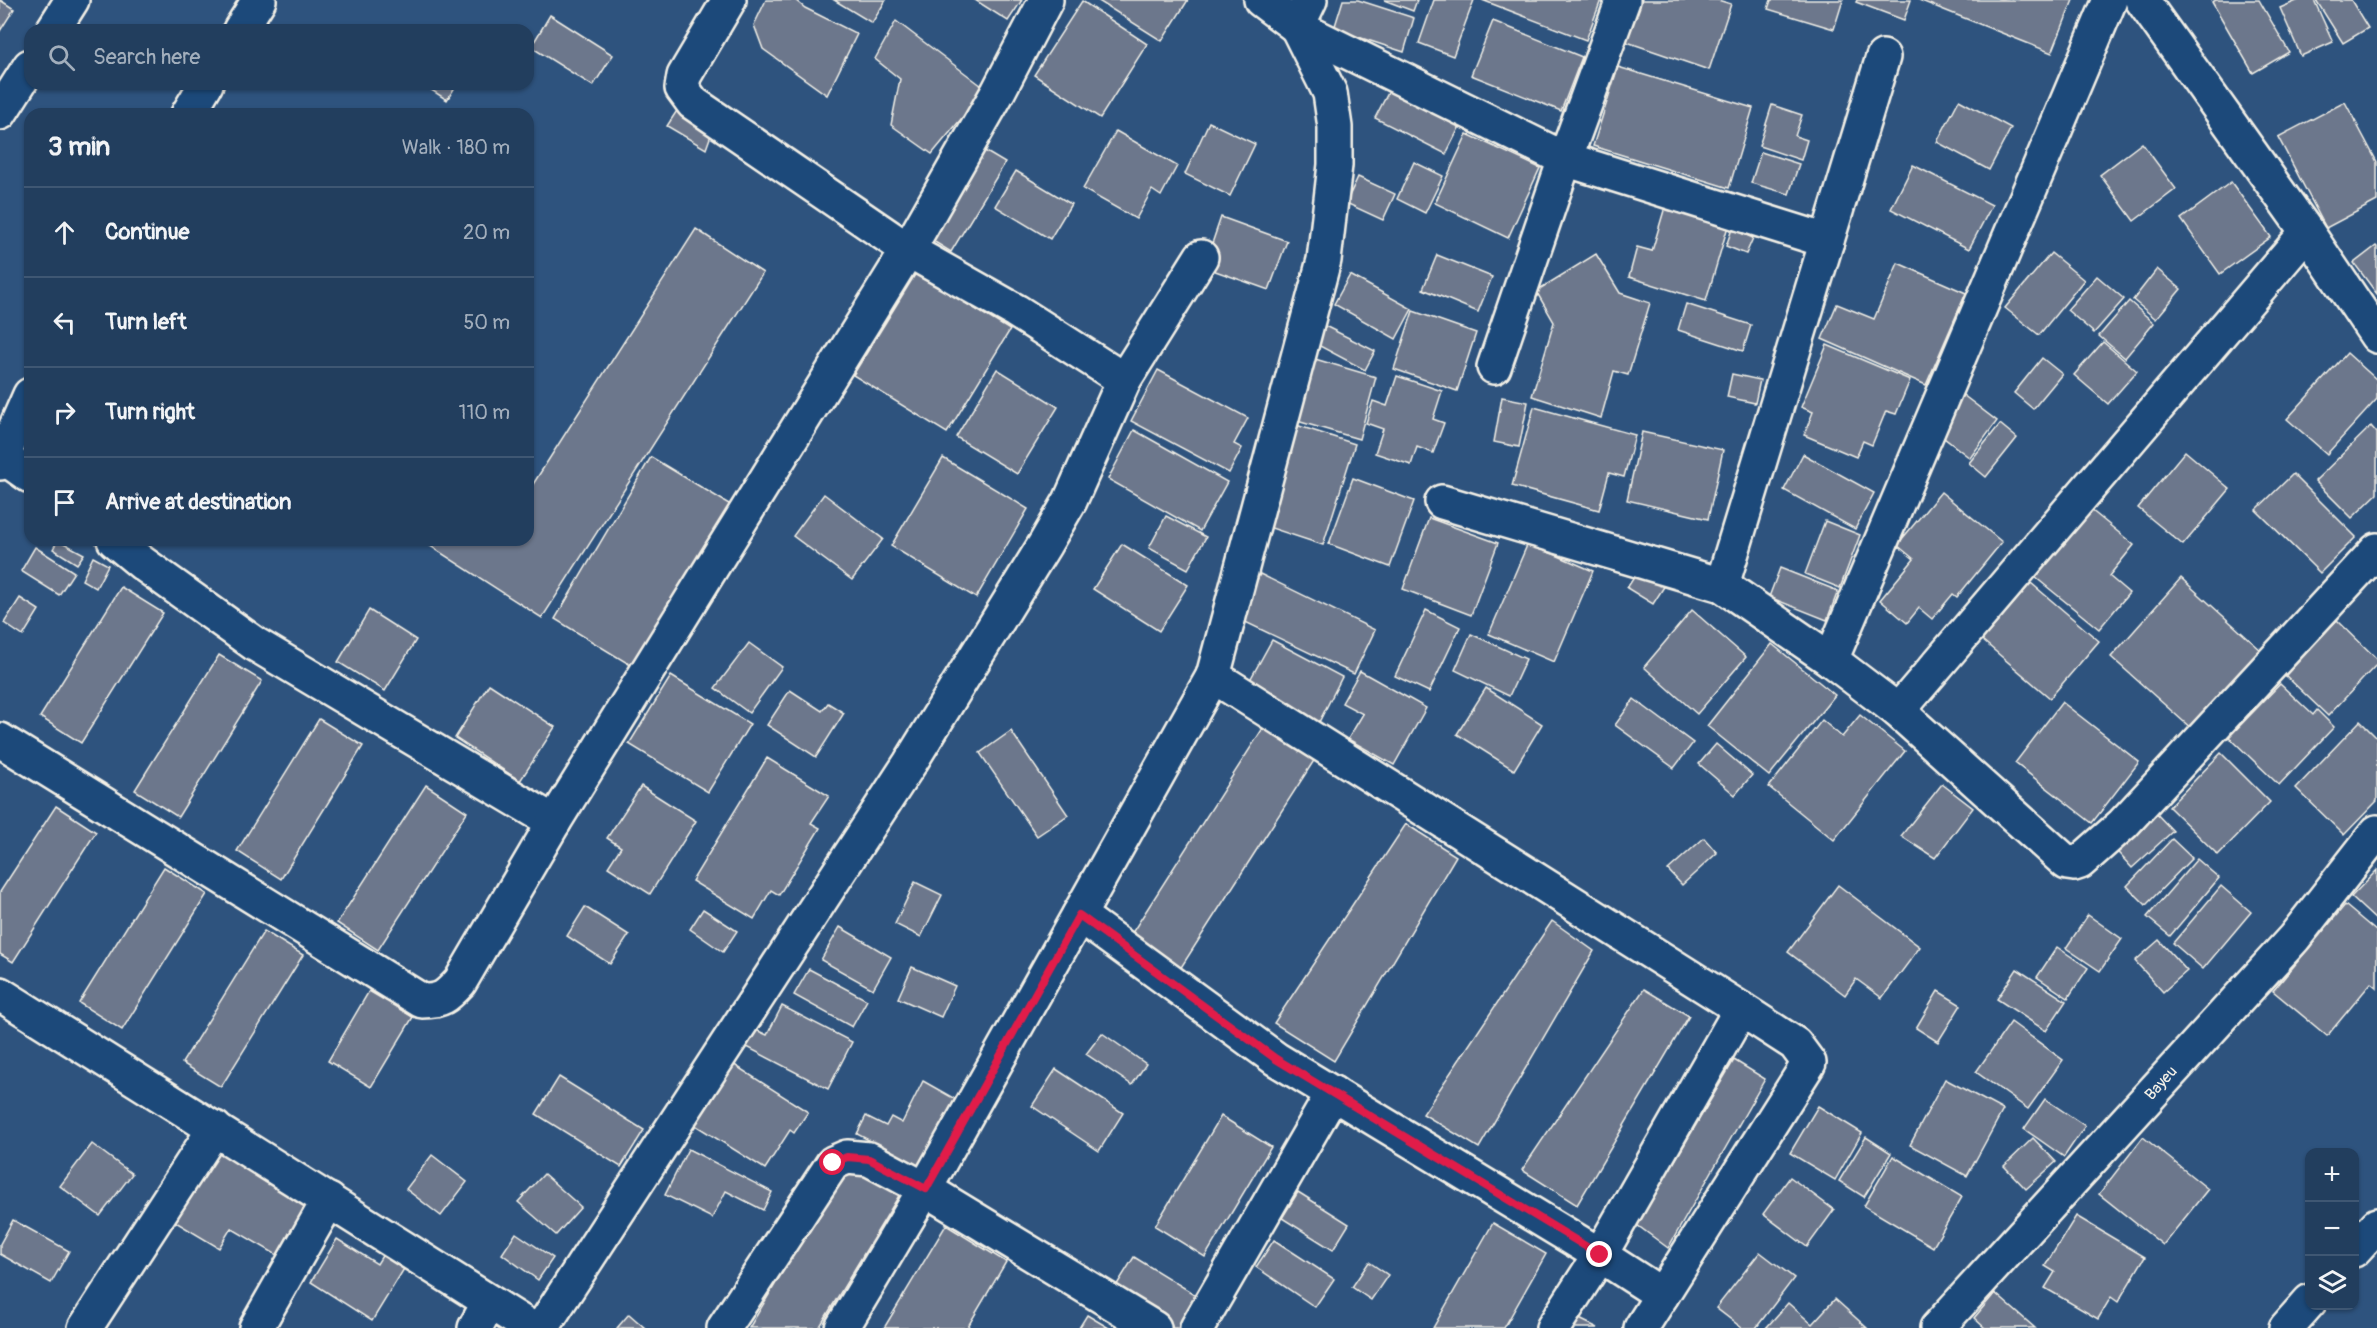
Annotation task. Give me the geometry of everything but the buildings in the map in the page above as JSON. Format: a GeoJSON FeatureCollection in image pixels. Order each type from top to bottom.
{"type":"FeatureCollection","features":[{"type":"Feature","properties":{"kind":"street"},"geometry":{"type":"LineString","coordinates":[[57,24],[72,0]]}},
{"type":"Feature","properties":{"kind":"street"},"geometry":{"type":"LineString","coordinates":[[244,24],[259,0]]}},
{"type":"Feature","properties":{"kind":"street"},"geometry":{"type":"LineString","coordinates":[[729,0],[684,76],[682,88],[693,103],[908,250],[1016,311],[1124,380]]}},
{"type":"Feature","properties":{"kind":"street"},"geometry":{"type":"LineString","coordinates":[[0,740],[422,1001],[439,1001],[460,982],[554,822],[908,250],[998,92],[1046,0]]}},
{"type":"Feature","properties":{"kind":"street"},"geometry":{"type":"LineString","coordinates":[[1261,0],[1304,13],[1565,159],[1827,241]]}},
{"type":"Feature","properties":{"kind":"street"},"geometry":{"type":"LineString","coordinates":[[1494,368],[1565,159],[1623,0]]}},
{"type":"Feature","properties":{"kind":"street"},"geometry":{"type":"LineString","coordinates":[[1831,660],[2110,0]]}},
{"type":"Feature","properties":{"kind":"street"},"geometry":{"type":"LineString","coordinates":[[2142,0],[2307,232],[2377,336]]}},
{"type":"Feature","properties":{"kind":"street"},"geometry":{"type":"LineString","coordinates":[[842,1328],[926,1189],[1213,676],[1324,260],[1335,165],[1335,127],[1330,93],[1304,13]]}},
{"type":"Feature","properties":{"kind":"street"},"geometry":{"type":"LineString","coordinates":[[1722,585],[1883,57]]}},
{"type":"Feature","properties":{"kind":"street"},"geometry":{"type":"LineString","coordinates":[[0,113],[24,75]]}},
{"type":"Feature","properties":{"kind":"street"},"geometry":{"type":"LineString","coordinates":[[192,108],[202,90]]}},
{"type":"Feature","properties":{"kind":"street"},"geometry":{"type":"LineString","coordinates":[[1898,711],[2307,232]]}},
{"type":"Feature","properties":{"kind":"street"},"geometry":{"type":"LineString","coordinates":[[542,1328],[910,763],[1045,544],[1070,501],[1124,380],[1201,257]]}},
{"type":"Feature","properties":{"kind":"street"},"geometry":{"type":"LineString","coordinates":[[24,409],[2,460],[24,473]]}},
{"type":"Feature","properties":{"kind":"street"},"geometry":{"type":"LineString","coordinates":[[1442,502],[1722,585],[1831,660],[1898,711],[2067,863],[2074,864],[2080,862],[2123,824],[2377,550]]}},
{"type":"Feature","properties":{"kind":"street"},"geometry":{"type":"LineString","coordinates":[[121,546],[255,644],[554,822]]}},
{"type":"Feature","properties":{"kind":"street"},"geometry":{"type":"LineString","coordinates":[[1213,676],[1742,1009],[1795,1044],[1809,1063],[1641,1328]]}},
{"type":"Feature","properties":{"kind":"street","name":"Bayeu"},"geometry":{"type":"LineString","coordinates":[[1937,1328],[2294,938],[2377,832]]}},
{"type":"Feature","properties":{"kind":"street"},"geometry":{"type":"LineString","coordinates":[[1079,915],[1276,1059],[1662,1295]]}},
{"type":"Feature","properties":{"kind":"street"},"geometry":{"type":"LineString","coordinates":[[0,994],[329,1200],[482,1315],[531,1328]]}},
{"type":"Feature","properties":{"kind":"street"},"geometry":{"type":"LineString","coordinates":[[1553,1328],[1600,1255],[1742,1009]]}},
{"type":"Feature","properties":{"kind":"street"},"geometry":{"type":"LineString","coordinates":[[1197,1328],[1333,1094]]}},
{"type":"Feature","properties":{"kind":"street"},"geometry":{"type":"LineString","coordinates":[[85,1328],[215,1128]]}},
{"type":"Feature","properties":{"kind":"street"},"geometry":{"type":"LineString","coordinates":[[724,1328],[833,1163],[847,1157],[869,1159],[926,1189],[1154,1328]]}},
{"type":"Feature","properties":{"kind":"street"},"geometry":{"type":"LineString","coordinates":[[256,1328],[329,1200]]}},
{"type":"Feature","properties":{"kind":"street"},"geometry":{"type":"LineString","coordinates":[[2359,1245],[2377,1225]]}},
{"type":"Feature","properties":{"kind":"street"},"geometry":{"type":"LineString","coordinates":[[2286,1328],[2305,1307]]}},
{"type":"Feature","properties":{"kind":"route"},"geometry":{"type":"LineString","coordinates":[[833,1163],[847,1157],[869,1159],[926,1189],[1079,915],[1276,1059],[1600,1255]]}}]}
